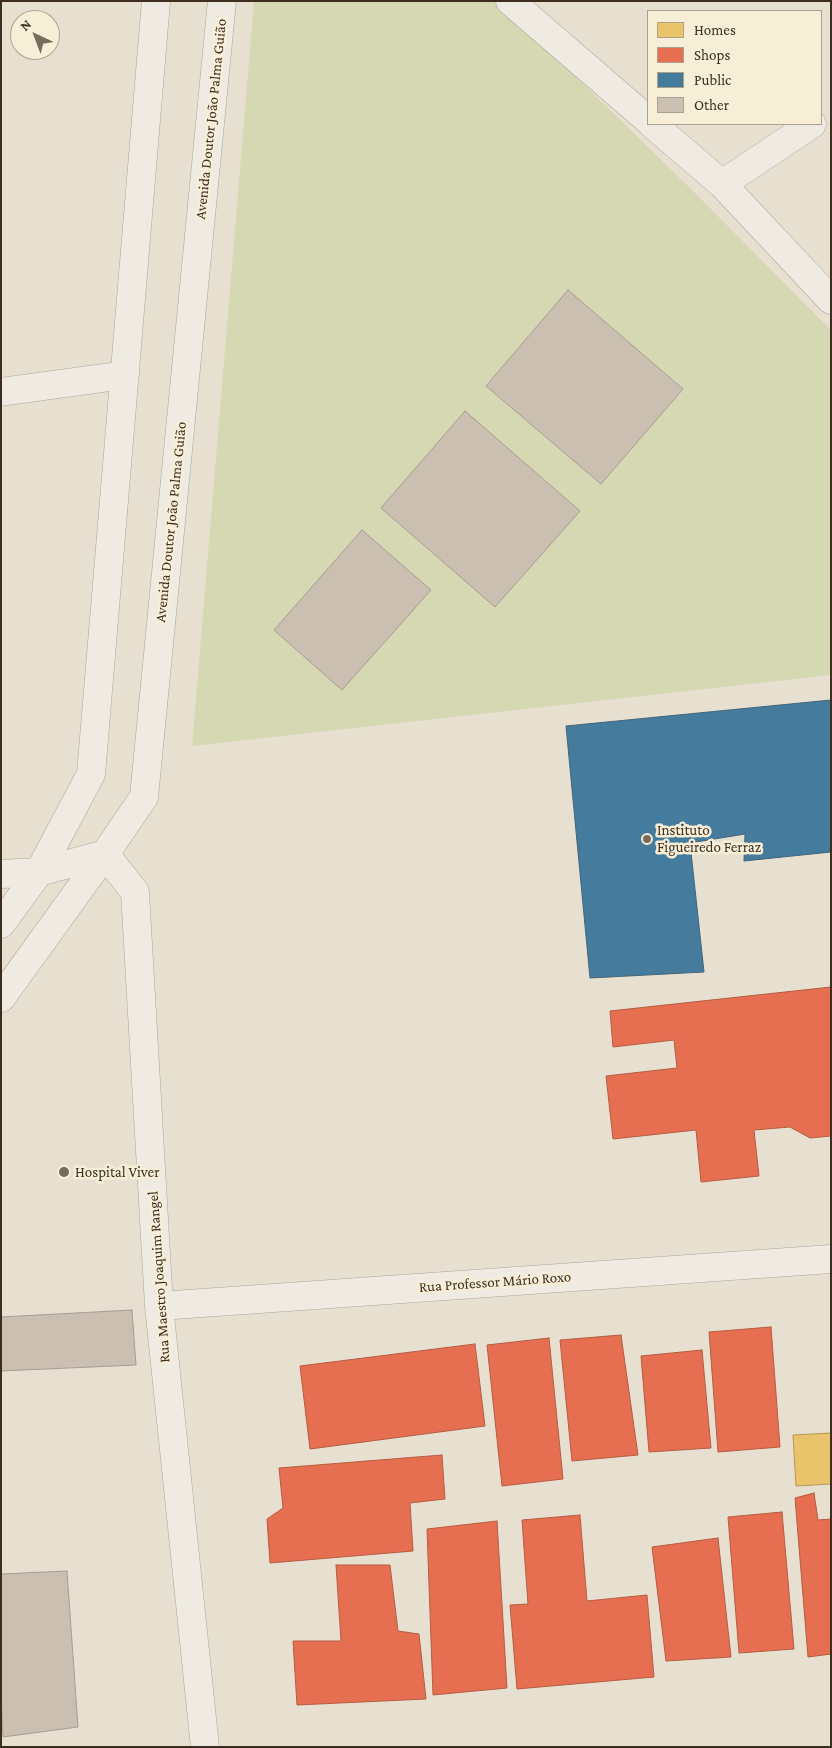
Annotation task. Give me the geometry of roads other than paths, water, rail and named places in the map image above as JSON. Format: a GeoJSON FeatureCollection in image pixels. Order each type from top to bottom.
{"type":"FeatureCollection","features":[{"type":"Feature","properties":{"kind":"street"},"geometry":{"type":"LineString","coordinates":[[1,924],[40,872],[91,774],[156,1]]}},
{"type":"Feature","properties":{"kind":"street","name":"Avenida Doutor João Palma Guião"},"geometry":{"type":"LineString","coordinates":[[1,998],[144,797],[222,1]]}},
{"type":"Feature","properties":{"kind":"street"},"geometry":{"type":"LineString","coordinates":[[510,1],[647,119]]}},
{"type":"Feature","properties":{"kind":"street"},"geometry":{"type":"LineString","coordinates":[[653,125],[722,184],[831,300]]}},
{"type":"Feature","properties":{"kind":"street"},"geometry":{"type":"LineString","coordinates":[[722,184],[810,125]]}},
{"type":"Feature","properties":{"kind":"street"},"geometry":{"type":"LineString","coordinates":[[1,392],[125,375]]}},
{"type":"Feature","properties":{"kind":"street"},"geometry":{"type":"LineString","coordinates":[[1,874],[40,872],[105,854]]}},
{"type":"Feature","properties":{"kind":"street","name":"Rua Maestro Joaquim Rangel"},"geometry":{"type":"LineString","coordinates":[[105,854],[135,892],[159,1306],[205,1747]]}},
{"type":"Feature","properties":{"kind":"street","name":"Rua Professor Mário Roxo"},"geometry":{"type":"LineString","coordinates":[[159,1306],[831,1259]]}},
{"type":"Feature","properties":{"kind":"place","name":"Instituto Figueiredo Ferraz"},"geometry":{"type":"Point","coordinates":[647,839]}},
{"type":"Feature","properties":{"kind":"place","name":"Hospital Viver"},"geometry":{"type":"Point","coordinates":[64,1172]}}]}
